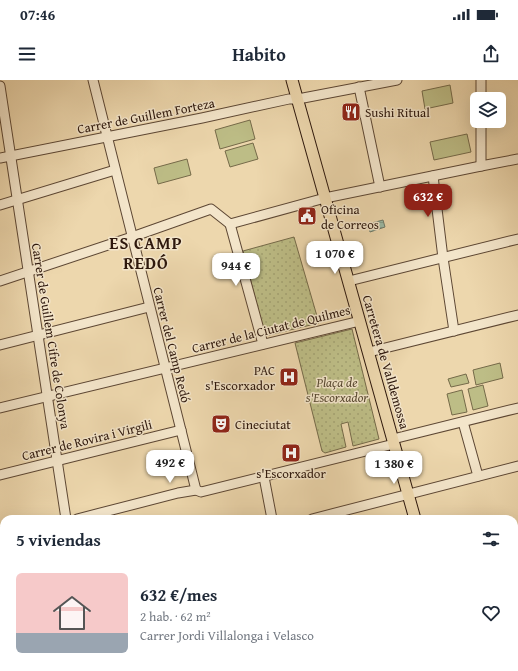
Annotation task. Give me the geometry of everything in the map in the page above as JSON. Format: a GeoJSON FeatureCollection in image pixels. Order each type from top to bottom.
{"type":"FeatureCollection","features":[{"type":"Feature","properties":{"kind":"main road","name":"Carretera de Valldemossa"},"geometry":{"type":"LineString","coordinates":[[292,80],[414,515]]}},
{"type":"Feature","properties":{"kind":"street","name":"Carrer del Camp Redó"},"geometry":{"type":"LineString","coordinates":[[93,80],[106,137],[196,490]]}},
{"type":"Feature","properties":{"kind":"street","name":"Carrer de Guillem Forteza"},"geometry":{"type":"LineString","coordinates":[[0,158],[202,118],[289,99],[298,99],[397,80]]}},
{"type":"Feature","properties":{"kind":"street"},"geometry":{"type":"LineString","coordinates":[[481,80],[481,92]]}},
{"type":"Feature","properties":{"kind":"street","name":"Carrer de Guillem Cifre de Colonya"},"geometry":{"type":"LineString","coordinates":[[0,86],[65,515]]}},
{"type":"Feature","properties":{"kind":"street"},"geometry":{"type":"LineString","coordinates":[[359,87],[380,187]]}},
{"type":"Feature","properties":{"kind":"street"},"geometry":{"type":"LineString","coordinates":[[481,128],[481,166]]}},
{"type":"Feature","properties":{"kind":"street"},"geometry":{"type":"LineString","coordinates":[[230,224],[325,198],[518,159]]}},
{"type":"Feature","properties":{"kind":"street"},"geometry":{"type":"LineString","coordinates":[[0,205],[115,170]]}},
{"type":"Feature","properties":{"kind":"street"},"geometry":{"type":"LineString","coordinates":[[433,176],[454,331]]}},
{"type":"Feature","properties":{"kind":"street"},"geometry":{"type":"LineString","coordinates":[[0,281],[211,209],[230,224],[263,344]]}},
{"type":"Feature","properties":{"kind":"street"},"geometry":{"type":"LineString","coordinates":[[348,281],[518,239]]}},
{"type":"Feature","properties":{"kind":"street"},"geometry":{"type":"LineString","coordinates":[[0,345],[149,307]]}},
{"type":"Feature","properties":{"kind":"street"},"geometry":{"type":"LineString","coordinates":[[368,352],[518,315]]}},
{"type":"Feature","properties":{"kind":"street","name":"Carrer de la Ciutat de Quilmes"},"geometry":{"type":"LineString","coordinates":[[0,408],[360,321]]}},
{"type":"Feature","properties":{"kind":"street"},"geometry":{"type":"LineString","coordinates":[[93,515],[178,493],[196,490],[201,492],[264,477],[518,408]]}},
{"type":"Feature","properties":{"kind":"street"},"geometry":{"type":"LineString","coordinates":[[463,422],[478,476]]}},
{"type":"Feature","properties":{"kind":"street","name":"Carrer de Rovira i Virgili"},"geometry":{"type":"LineString","coordinates":[[0,475],[180,430]]}},
{"type":"Feature","properties":{"kind":"street"},"geometry":{"type":"LineString","coordinates":[[328,515],[518,466]]}},
{"type":"Feature","properties":{"kind":"street"},"geometry":{"type":"LineString","coordinates":[[264,477],[271,515]]}},
{"type":"Feature","properties":{"kind":"green space"},"geometry":{"type":"Polygon","coordinates":[[[450,85],[453,103],[425,109],[422,91],[450,85]]]}},
{"type":"Feature","properties":{"kind":"green space"},"geometry":{"type":"Polygon","coordinates":[[[250,120],[255,139],[220,149],[215,130],[250,120]]]}},
{"type":"Feature","properties":{"kind":"green space"},"geometry":{"type":"Polygon","coordinates":[[[467,134],[471,152],[434,160],[430,142],[467,134]]]}},
{"type":"Feature","properties":{"kind":"green space"},"geometry":{"type":"Polygon","coordinates":[[[253,143],[258,159],[230,167],[225,151],[253,143]]]}},
{"type":"Feature","properties":{"kind":"green space"},"geometry":{"type":"Polygon","coordinates":[[[187,159],[191,175],[158,184],[154,168],[187,159]]]}},
{"type":"Feature","properties":{"kind":"green space"},"geometry":{"type":"Polygon","coordinates":[[[294,237],[319,323],[265,336],[243,251],[294,237]]]}},
{"type":"Feature","properties":{"kind":"green space","name":"Plaça de s'Escorxador"},"geometry":{"type":"Polygon","coordinates":[[[352,329],[379,439],[353,446],[348,422],[341,424],[346,447],[325,453],[322,451],[295,343],[352,329]]]}},
{"type":"Feature","properties":{"kind":"green space"},"geometry":{"type":"Polygon","coordinates":[[[500,363],[503,378],[476,385],[473,370],[500,363]]]}},
{"type":"Feature","properties":{"kind":"green space"},"geometry":{"type":"Polygon","coordinates":[[[466,374],[469,383],[451,387],[448,379],[466,374]]]}},
{"type":"Feature","properties":{"kind":"green space"},"geometry":{"type":"Polygon","coordinates":[[[483,385],[488,406],[473,410],[468,389],[483,385]]]}},
{"type":"Feature","properties":{"kind":"green space"},"geometry":{"type":"Polygon","coordinates":[[[462,390],[467,412],[452,415],[447,394],[462,390]]]}},
{"type":"Feature","properties":{"kind":"shaded area"},"geometry":{"type":"Polygon","coordinates":[[[383,220],[385,227],[370,232],[368,224],[383,220]]]}},
{"type":"Feature","properties":{"kind":"place","name":"Sushi Ritual"},"geometry":{"type":"Point","coordinates":[351,112]}},
{"type":"Feature","properties":{"kind":"place","name":"Oficina de Correos"},"geometry":{"type":"Point","coordinates":[307,216]}},
{"type":"Feature","properties":{"kind":"place","name":"PAC s'Escorxador"},"geometry":{"type":"Point","coordinates":[289,377]}},
{"type":"Feature","properties":{"kind":"place","name":"Cineciutat"},"geometry":{"type":"Point","coordinates":[221,424]}},
{"type":"Feature","properties":{"kind":"place","name":"s'Escorxador"},"geometry":{"type":"Point","coordinates":[291,453]}},
{"type":"Feature","properties":{"kind":"district","name":"ES CAMP REDÓ"},"geometry":{"type":"Point","coordinates":[146,252]}}]}
